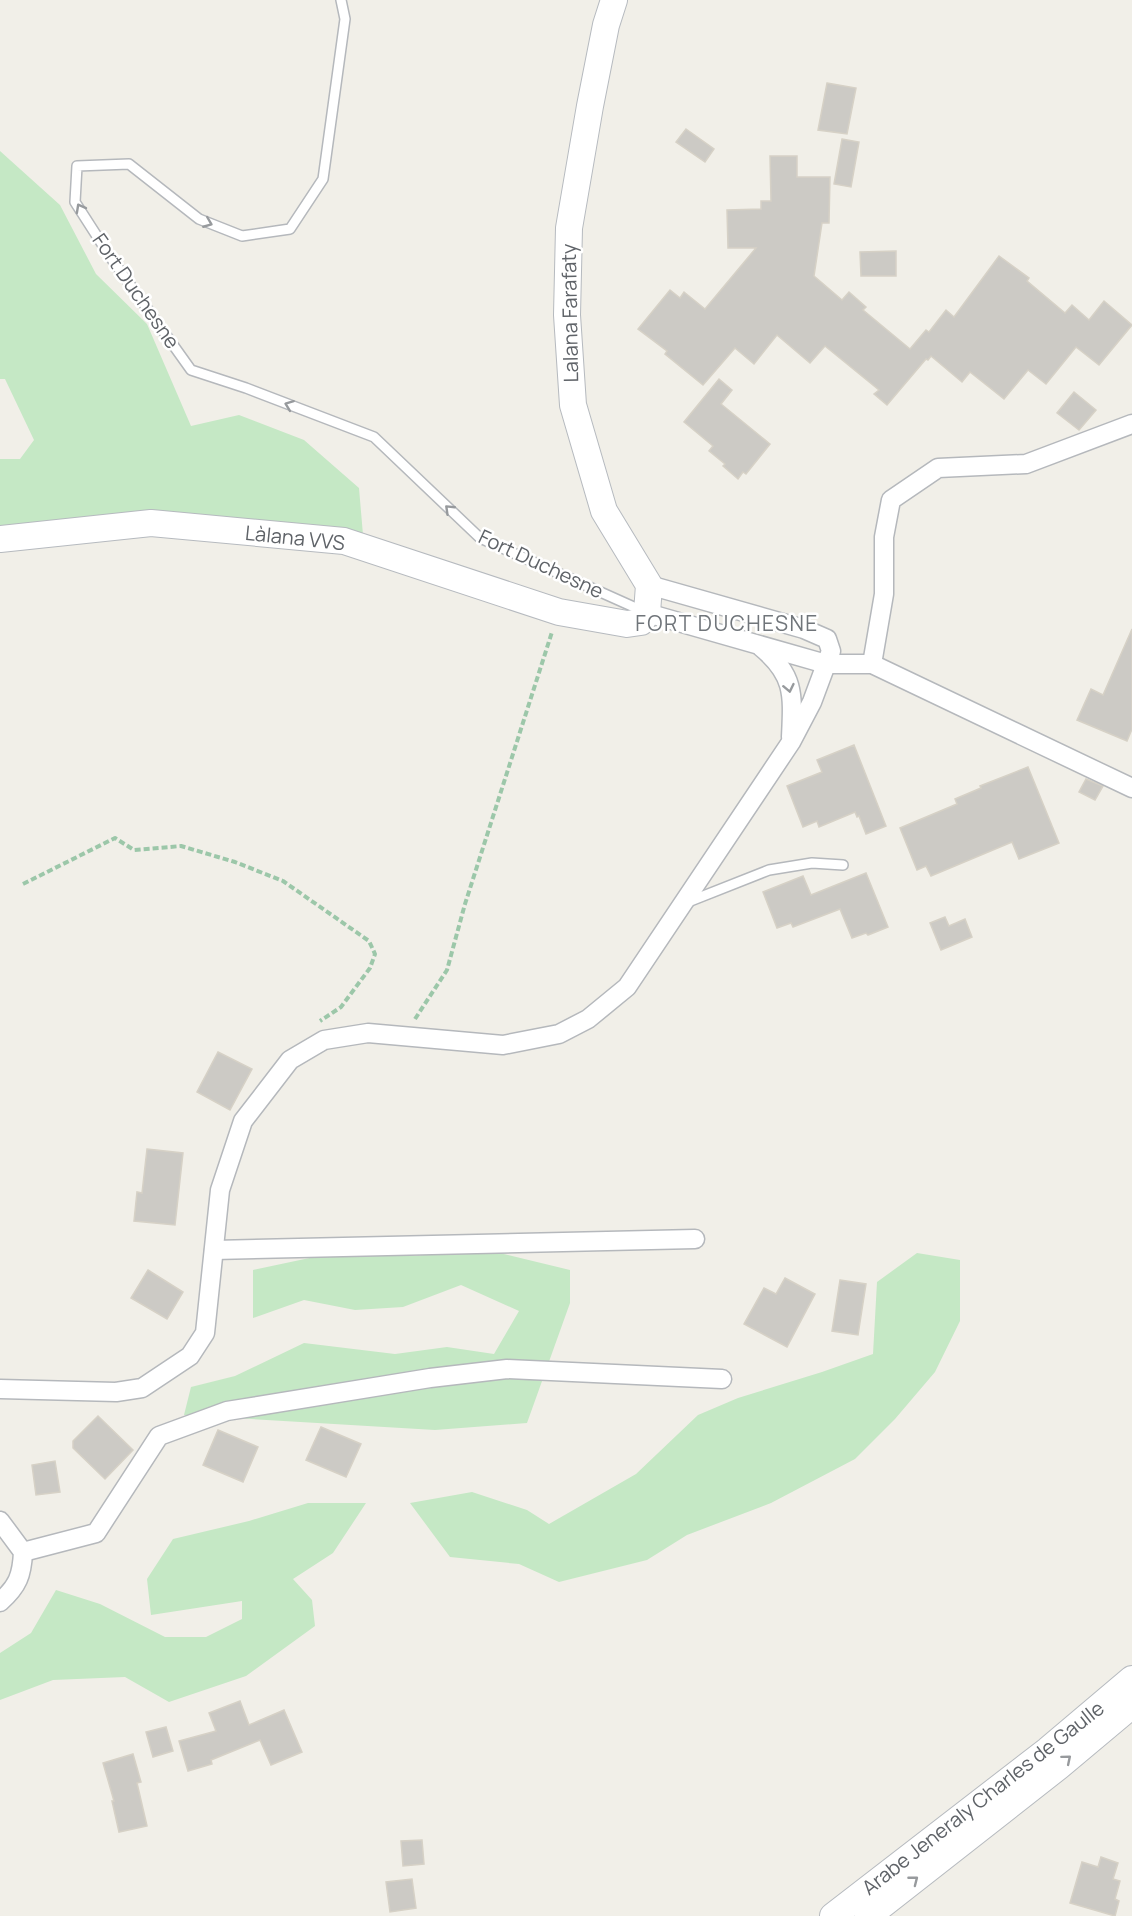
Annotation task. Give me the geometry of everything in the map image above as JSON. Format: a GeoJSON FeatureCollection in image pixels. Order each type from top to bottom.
{"type":"FeatureCollection","features":[{"type":"Feature","properties":{"kind":"main road","name":"Lalana Farafaty"},"geometry":{"type":"LineString","coordinates":[[614,0],[596,71],[569,228],[567,315],[573,405],[604,511],[649,585]]}},
{"type":"Feature","properties":{"kind":"main road","name":"Làlana VVS"},"geometry":{"type":"LineString","coordinates":[[0,539],[151,523],[344,541],[559,612],[627,624],[641,622],[647,613]]}},
{"type":"Feature","properties":{"kind":"main road"},"geometry":{"type":"LineString","coordinates":[[647,613],[649,585]]}},
{"type":"Feature","properties":{"kind":"main road","name":"Arabe Jeneraly Charles de Gaulle"},"geometry":{"type":"LineString","coordinates":[[833,1916],[1048,1750],[1132,1679]]}},
{"type":"Feature","properties":{"kind":"main road","name":"Arabe Jeneraly Charles de Gaulle"},"geometry":{"type":"LineString","coordinates":[[868,1916],[1049,1774],[1132,1705]]}},
{"type":"Feature","properties":{"kind":"street"},"geometry":{"type":"LineString","coordinates":[[872,664],[884,594],[884,537],[891,500],[938,468],[1026,464],[1132,424]]}},
{"type":"Feature","properties":{"kind":"street"},"geometry":{"type":"LineString","coordinates":[[0,1389],[116,1392],[142,1388],[190,1356],[205,1333],[220,1190],[243,1121],[290,1060],[324,1040],[368,1033],[503,1045],[559,1034],[588,1019],[627,987],[791,742],[812,702],[831,651],[827,639],[804,629],[649,585]]}},
{"type":"Feature","properties":{"kind":"street"},"geometry":{"type":"LineString","coordinates":[[647,613],[826,664],[872,664],[1132,788]]}},
{"type":"Feature","properties":{"kind":"street"},"geometry":{"type":"LineString","coordinates":[[758,645],[775,658],[786,673],[792,705],[791,742]]}},
{"type":"Feature","properties":{"kind":"street"},"geometry":{"type":"LineString","coordinates":[[214,1250],[695,1239]]}},
{"type":"Feature","properties":{"kind":"street"},"geometry":{"type":"LineString","coordinates":[[23,1552],[96,1533],[159,1436],[227,1411],[430,1378],[507,1369],[723,1379]]}},
{"type":"Feature","properties":{"kind":"street"},"geometry":{"type":"LineString","coordinates":[[0,1521],[23,1552],[22,1573],[9,1595],[0,1602]]}},
{"type":"Feature","properties":{"kind":"lane","name":"Fort Duchesne"},"geometry":{"type":"LineString","coordinates":[[341,0],[345,19],[323,179],[290,229],[242,236],[199,219],[129,164],[77,166],[75,202],[111,258],[191,370],[246,388],[374,437],[480,538],[647,613]]}},
{"type":"Feature","properties":{"kind":"lane"},"geometry":{"type":"LineString","coordinates":[[683,904],[769,870],[812,863],[843,866]]}},
{"type":"Feature","properties":{"kind":"path"},"geometry":{"type":"LineString","coordinates":[[410,1026],[447,970],[465,904],[559,612]]}},
{"type":"Feature","properties":{"kind":"path"},"geometry":{"type":"LineString","coordinates":[[23,884],[115,838],[134,850],[181,846],[235,862],[283,881],[369,941],[375,954],[370,968],[341,1006],[312,1026]]}},
{"type":"Feature","properties":{"kind":"green space"},"geometry":{"type":"Polygon","coordinates":[[[0,151],[60,205],[96,274],[147,324],[191,426],[239,415],[304,440],[359,488],[363,535],[0,530],[0,459],[20,459],[34,440],[5,379],[0,379],[0,151]]]}},
{"type":"Feature","properties":{"kind":"green space"},"geometry":{"type":"Polygon","coordinates":[[[483,1249],[570,1270],[570,1303],[527,1423],[435,1430],[184,1415],[191,1387],[235,1376],[304,1343],[395,1354],[447,1347],[494,1354],[519,1311],[461,1285],[403,1307],[355,1310],[304,1300],[253,1318],[253,1270],[333,1253],[414,1256],[483,1249]]]}},
{"type":"Feature","properties":{"kind":"green space"},"geometry":{"type":"Polygon","coordinates":[[[917,1253],[960,1260],[960,1321],[935,1372],[895,1419],[855,1459],[771,1503],[687,1535],[647,1560],[559,1582],[519,1564],[450,1557],[410,1503],[472,1492],[527,1510],[549,1524],[636,1474],[698,1415],[738,1398],[873,1354],[877,1282],[917,1253]]]}},
{"type":"Feature","properties":{"kind":"green space"},"geometry":{"type":"Polygon","coordinates":[[[308,1503],[366,1503],[333,1553],[293,1579],[312,1600],[315,1626],[246,1676],[169,1702],[125,1677],[53,1680],[0,1700],[0,1653],[31,1633],[56,1590],[100,1604],[165,1637],[206,1637],[242,1619],[242,1601],[151,1615],[147,1579],[173,1539],[249,1521],[308,1503]]]}},
{"type":"Feature","properties":{"kind":"building"},"geometry":{"type":"Polygon","coordinates":[[[827,83],[856,88],[847,134],[818,130],[827,83]]]}},
{"type":"Feature","properties":{"kind":"building"},"geometry":{"type":"Polygon","coordinates":[[[686,129],[714,149],[705,162],[676,142],[686,129]]]}},
{"type":"Feature","properties":{"kind":"building"},"geometry":{"type":"Polygon","coordinates":[[[842,139],[859,142],[851,187],[834,184],[842,139]]]}},
{"type":"Feature","properties":{"kind":"building"},"geometry":{"type":"Polygon","coordinates":[[[770,156],[797,156],[797,177],[830,177],[829,223],[822,223],[814,276],[842,300],[849,292],[866,307],[863,310],[910,349],[926,330],[929,332],[946,310],[954,317],[999,256],[1029,278],[1027,281],[1065,313],[1072,305],[1089,320],[1104,301],[1132,325],[1099,365],[1076,347],[1046,384],[1028,370],[1004,399],[970,372],[962,382],[931,356],[887,405],[874,394],[879,390],[825,346],[810,363],[777,335],[754,364],[735,348],[703,385],[665,354],[667,351],[638,329],[670,290],[680,298],[684,292],[705,309],[756,248],[728,248],[727,210],[761,209],[761,201],[771,201],[770,156]]]}},
{"type":"Feature","properties":{"kind":"building"},"geometry":{"type":"Polygon","coordinates":[[[896,251],[896,276],[861,276],[860,252],[896,251]]]}},
{"type":"Feature","properties":{"kind":"building"},"geometry":{"type":"Polygon","coordinates":[[[719,379],[732,390],[721,404],[770,444],[746,474],[743,472],[738,479],[709,451],[713,446],[684,422],[719,379]]]}},
{"type":"Feature","properties":{"kind":"building"},"geometry":{"type":"Polygon","coordinates":[[[1074,392],[1096,410],[1079,430],[1057,413],[1074,392]]]}},
{"type":"Feature","properties":{"kind":"building"},"geometry":{"type":"Polygon","coordinates":[[[1132,629],[1132,729],[1127,741],[1077,720],[1091,689],[1103,695],[1132,629]]]}},
{"type":"Feature","properties":{"kind":"building"},"geometry":{"type":"Polygon","coordinates":[[[854,745],[886,826],[866,834],[855,812],[819,827],[817,821],[803,827],[787,786],[822,772],[817,760],[854,745]]]}},
{"type":"Feature","properties":{"kind":"building"},"geometry":{"type":"Polygon","coordinates":[[[1028,767],[1059,843],[1019,859],[1012,842],[931,876],[926,866],[917,870],[900,828],[957,804],[955,799],[981,788],[980,786],[1028,767]]]}},
{"type":"Feature","properties":{"kind":"building"},"geometry":{"type":"Polygon","coordinates":[[[1086,779],[1103,786],[1095,800],[1079,792],[1086,779]]]}},
{"type":"Feature","properties":{"kind":"building"},"geometry":{"type":"Polygon","coordinates":[[[866,873],[888,927],[868,935],[866,933],[852,938],[840,909],[793,927],[791,923],[777,928],[763,892],[803,876],[811,895],[866,873]]]}},
{"type":"Feature","properties":{"kind":"building"},"geometry":{"type":"Polygon","coordinates":[[[945,917],[949,926],[965,919],[972,937],[941,950],[930,923],[945,917]]]}},
{"type":"Feature","properties":{"kind":"building"},"geometry":{"type":"Polygon","coordinates":[[[218,1052],[252,1069],[230,1110],[197,1092],[218,1052]]]}},
{"type":"Feature","properties":{"kind":"building"},"geometry":{"type":"Polygon","coordinates":[[[147,1149],[183,1153],[175,1225],[134,1221],[137,1192],[142,1193],[147,1149]]]}},
{"type":"Feature","properties":{"kind":"building"},"geometry":{"type":"Polygon","coordinates":[[[148,1270],[183,1292],[167,1319],[131,1298],[148,1270]]]}},
{"type":"Feature","properties":{"kind":"building"},"geometry":{"type":"Polygon","coordinates":[[[785,1278],[815,1294],[787,1347],[744,1324],[764,1288],[776,1294],[785,1278]]]}},
{"type":"Feature","properties":{"kind":"building"},"geometry":{"type":"Polygon","coordinates":[[[840,1280],[866,1284],[858,1335],[832,1331],[840,1280]]]}},
{"type":"Feature","properties":{"kind":"building"},"geometry":{"type":"Polygon","coordinates":[[[98,1416],[133,1450],[105,1479],[73,1448],[73,1441],[98,1416]]]}},
{"type":"Feature","properties":{"kind":"building"},"geometry":{"type":"Polygon","coordinates":[[[321,1427],[361,1444],[346,1477],[306,1460],[321,1427]]]}},
{"type":"Feature","properties":{"kind":"building"},"geometry":{"type":"Polygon","coordinates":[[[218,1430],[258,1447],[243,1482],[203,1465],[218,1430]]]}},
{"type":"Feature","properties":{"kind":"building"},"geometry":{"type":"Polygon","coordinates":[[[55,1461],[60,1492],[36,1495],[32,1465],[55,1461]]]}},
{"type":"Feature","properties":{"kind":"building"},"geometry":{"type":"Polygon","coordinates":[[[240,1701],[249,1725],[284,1710],[302,1752],[271,1765],[260,1740],[211,1760],[212,1764],[188,1771],[179,1741],[216,1731],[209,1713],[240,1701]]]}},
{"type":"Feature","properties":{"kind":"building"},"geometry":{"type":"Polygon","coordinates":[[[166,1727],[173,1751],[153,1757],[146,1732],[166,1727]]]}},
{"type":"Feature","properties":{"kind":"building"},"geometry":{"type":"Polygon","coordinates":[[[133,1754],[141,1782],[137,1783],[147,1826],[119,1832],[112,1801],[114,1801],[103,1763],[133,1754]]]}},
{"type":"Feature","properties":{"kind":"building"},"geometry":{"type":"Polygon","coordinates":[[[422,1840],[424,1864],[403,1866],[401,1841],[422,1840]]]}},
{"type":"Feature","properties":{"kind":"building"},"geometry":{"type":"Polygon","coordinates":[[[1101,1857],[1118,1863],[1113,1879],[1120,1881],[1115,1899],[1119,1901],[1115,1916],[1070,1903],[1082,1862],[1098,1867],[1101,1857]]]}},
{"type":"Feature","properties":{"kind":"building"},"geometry":{"type":"Polygon","coordinates":[[[412,1879],[416,1908],[390,1912],[386,1882],[412,1879]]]}},
{"type":"Feature","properties":{"kind":"district","name":"FORT DUCHESNE"},"geometry":{"type":"Point","coordinates":[727,624]}}]}
